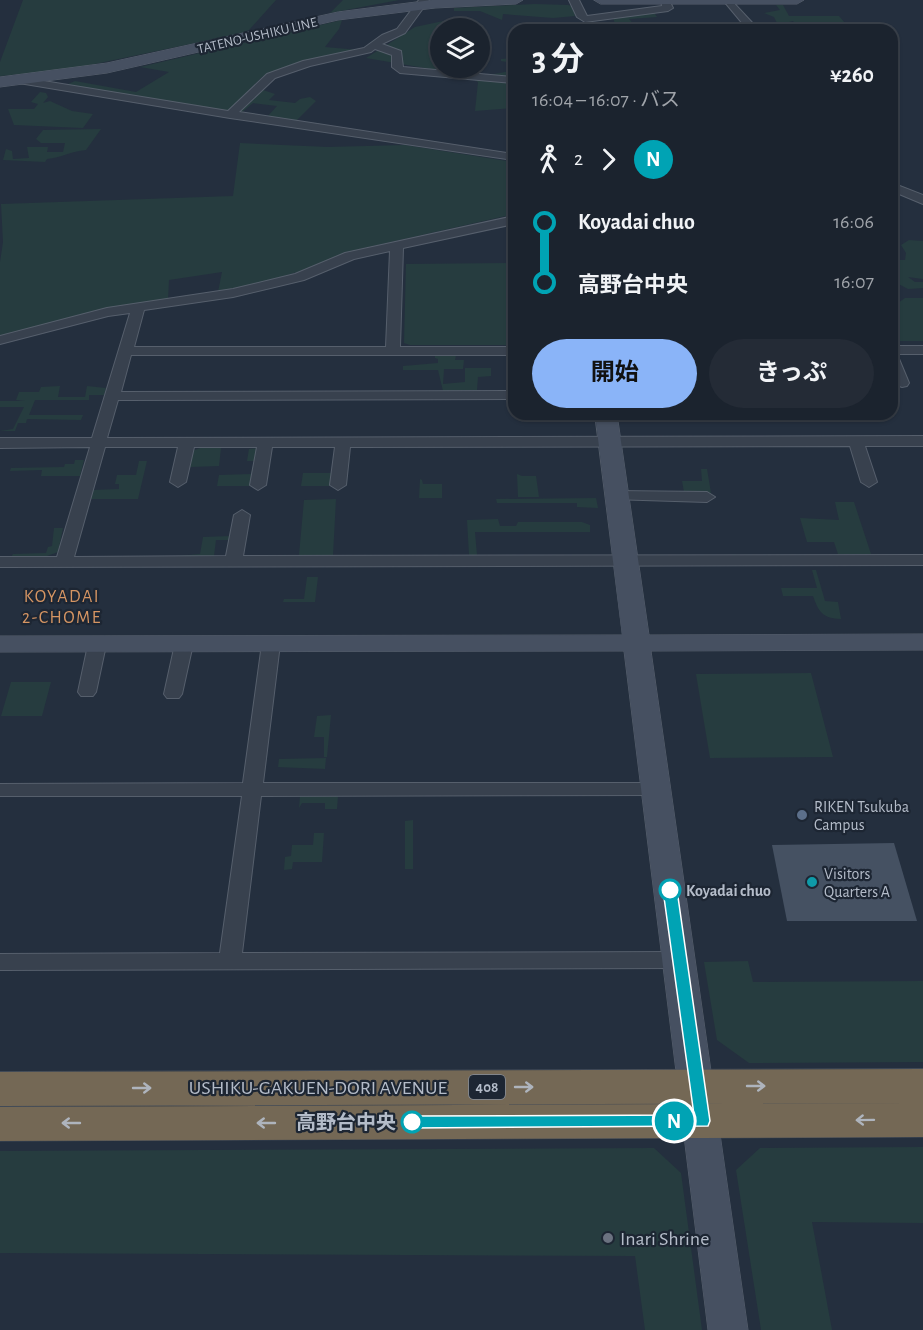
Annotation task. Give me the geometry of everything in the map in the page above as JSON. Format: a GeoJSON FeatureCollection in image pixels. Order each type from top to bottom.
{"type":"FeatureCollection","features":[{"type":"Feature","properties":{"kind":"highway","name":"USHIKU-GAKUEN-DORI AVENUE"},"geometry":{"type":"LineString","coordinates":[[0,1124],[700,1104],[923,1086]]}},
{"type":"Feature","properties":{"kind":"highway","name":"USHIKU-GAKUEN-DORI AVENUE"},"geometry":{"type":"LineString","coordinates":[[0,1089],[700,1104],[923,1120]]}},
{"type":"Feature","properties":{"kind":"street","name":"TATENO-USHIKU LINE"},"geometry":{"type":"LineString","coordinates":[[0,82],[107,68],[339,16],[422,3],[516,0]]}},
{"type":"Feature","properties":{"kind":"street"},"geometry":{"type":"LineString","coordinates":[[574,0],[580,15],[585,19],[668,8],[665,1]]}},
{"type":"Feature","properties":{"kind":"street"},"geometry":{"type":"LineString","coordinates":[[601,0],[797,0]]}},
{"type":"Feature","properties":{"kind":"street"},"geometry":{"type":"LineString","coordinates":[[727,1],[748,24]]}},
{"type":"Feature","properties":{"kind":"street"},"geometry":{"type":"LineString","coordinates":[[231,115],[271,76],[307,63],[356,54],[401,31],[422,3]]}},
{"type":"Feature","properties":{"kind":"street"},"geometry":{"type":"LineString","coordinates":[[584,24],[585,19]]}},
{"type":"Feature","properties":{"kind":"street"},"geometry":{"type":"LineString","coordinates":[[374,45],[397,52],[397,67],[400,70],[508,79]]}},
{"type":"Feature","properties":{"kind":"street"},"geometry":{"type":"LineString","coordinates":[[19,80],[231,115],[508,156]]}},
{"type":"Feature","properties":{"kind":"street"},"geometry":{"type":"LineString","coordinates":[[898,189],[918,197]]}},
{"type":"Feature","properties":{"kind":"street"},"geometry":{"type":"LineString","coordinates":[[898,196],[918,197]]}},
{"type":"Feature","properties":{"kind":"street"},"geometry":{"type":"LineString","coordinates":[[0,340],[107,312],[233,293],[299,277],[350,256],[397,248],[508,221]]}},
{"type":"Feature","properties":{"kind":"street"},"geometry":{"type":"LineString","coordinates":[[393,351],[397,248]]}},
{"type":"Feature","properties":{"kind":"street"},"geometry":{"type":"LineString","coordinates":[[64,561],[138,308]]}},
{"type":"Feature","properties":{"kind":"street"},"geometry":{"type":"LineString","coordinates":[[898,350],[923,350]]}},
{"type":"Feature","properties":{"kind":"street"},"geometry":{"type":"LineString","coordinates":[[125,351],[508,351]]}},
{"type":"Feature","properties":{"kind":"street"},"geometry":{"type":"LineString","coordinates":[[898,373],[902,383]]}},
{"type":"Feature","properties":{"kind":"street"},"geometry":{"type":"LineString","coordinates":[[112,396],[508,395]]}},
{"type":"Feature","properties":{"kind":"street"},"geometry":{"type":"LineString","coordinates":[[607,420],[700,1104],[728,1330]]}},
{"type":"Feature","properties":{"kind":"street"},"geometry":{"type":"LineString","coordinates":[[856,441],[869,482]]}},
{"type":"Feature","properties":{"kind":"street"},"geometry":{"type":"LineString","coordinates":[[0,443],[923,441]]}},
{"type":"Feature","properties":{"kind":"street"},"geometry":{"type":"LineString","coordinates":[[338,485],[343,442]]}},
{"type":"Feature","properties":{"kind":"street"},"geometry":{"type":"LineString","coordinates":[[178,482],[187,443]]}},
{"type":"Feature","properties":{"kind":"street"},"geometry":{"type":"LineString","coordinates":[[258,485],[266,443]]}},
{"type":"Feature","properties":{"kind":"street"},"geometry":{"type":"LineString","coordinates":[[617,496],[707,497]]}},
{"type":"Feature","properties":{"kind":"street"},"geometry":{"type":"LineString","coordinates":[[234,561],[242,515]]}},
{"type":"Feature","properties":{"kind":"street"},"geometry":{"type":"LineString","coordinates":[[0,562],[923,560]]}},
{"type":"Feature","properties":{"kind":"street"},"geometry":{"type":"LineString","coordinates":[[0,644],[923,642]]}},
{"type":"Feature","properties":{"kind":"street"},"geometry":{"type":"LineString","coordinates":[[173,694],[184,644]]}},
{"type":"Feature","properties":{"kind":"street"},"geometry":{"type":"LineString","coordinates":[[230,961],[271,644]]}},
{"type":"Feature","properties":{"kind":"street"},"geometry":{"type":"LineString","coordinates":[[87,692],[97,645]]}},
{"type":"Feature","properties":{"kind":"street"},"geometry":{"type":"LineString","coordinates":[[0,790],[657,789]]}},
{"type":"Feature","properties":{"kind":"street"},"geometry":{"type":"LineString","coordinates":[[0,962],[680,960]]}},
{"type":"Feature","properties":{"kind":"green space"},"geometry":{"type":"Polygon","coordinates":[[[23,0],[276,0],[249,30],[238,34],[66,70],[0,76],[0,62],[23,0]]]}},
{"type":"Feature","properties":{"kind":"green space"},"geometry":{"type":"Polygon","coordinates":[[[343,0],[399,0],[330,13],[343,0]]]}},
{"type":"Feature","properties":{"kind":"green space"},"geometry":{"type":"Polygon","coordinates":[[[535,4],[572,6],[575,16],[553,18],[503,14],[502,20],[480,11],[454,11],[454,8],[535,4]]]}},
{"type":"Feature","properties":{"kind":"green space"},"geometry":{"type":"Polygon","coordinates":[[[776,5],[783,5],[789,16],[839,16],[846,24],[795,24],[793,21],[778,24],[774,17],[764,13],[780,10],[776,5]]]}},
{"type":"Feature","properties":{"kind":"green space"},"geometry":{"type":"Polygon","coordinates":[[[653,11],[657,17],[629,19],[634,24],[615,24],[613,16],[653,11]]]}},
{"type":"Feature","properties":{"kind":"green space"},"geometry":{"type":"Polygon","coordinates":[[[342,20],[339,29],[325,47],[359,50],[306,61],[262,77],[227,112],[66,85],[75,81],[136,92],[169,72],[140,67],[342,20]]]}},
{"type":"Feature","properties":{"kind":"green space"},"geometry":{"type":"Polygon","coordinates":[[[430,24],[430,69],[366,58],[415,27],[430,24]]]}},
{"type":"Feature","properties":{"kind":"green space"},"geometry":{"type":"Polygon","coordinates":[[[508,71],[508,108],[475,111],[478,82],[471,78],[490,78],[490,74],[508,71]]]}},
{"type":"Feature","properties":{"kind":"green space"},"geometry":{"type":"Polygon","coordinates":[[[263,90],[275,94],[269,100],[295,103],[300,99],[310,97],[316,101],[295,122],[266,118],[277,106],[253,103],[241,113],[239,111],[263,90]]]}},
{"type":"Feature","properties":{"kind":"green space"},"geometry":{"type":"Polygon","coordinates":[[[40,92],[46,93],[48,97],[43,103],[50,101],[72,111],[93,114],[83,128],[14,125],[8,109],[34,109],[38,104],[31,102],[40,92]]]}},
{"type":"Feature","properties":{"kind":"green space"},"geometry":{"type":"Polygon","coordinates":[[[101,129],[86,150],[47,159],[45,162],[3,160],[6,149],[12,151],[13,159],[29,158],[27,147],[48,147],[47,152],[63,152],[65,143],[41,143],[36,139],[43,130],[101,129]]]}},
{"type":"Feature","properties":{"kind":"green space"},"geometry":{"type":"Polygon","coordinates":[[[240,143],[328,147],[405,145],[508,161],[508,215],[347,252],[300,271],[218,292],[222,272],[169,280],[168,300],[109,308],[0,337],[0,262],[3,242],[1,204],[233,196],[240,143]]]}},
{"type":"Feature","properties":{"kind":"green space"},"geometry":{"type":"Polygon","coordinates":[[[909,240],[923,241],[923,279],[908,277],[915,282],[923,282],[923,288],[908,289],[898,284],[898,260],[905,260],[906,253],[901,245],[909,240]]]}},
{"type":"Feature","properties":{"kind":"green space"},"geometry":{"type":"Polygon","coordinates":[[[508,263],[508,345],[410,345],[404,343],[406,264],[508,263]]]}},
{"type":"Feature","properties":{"kind":"green space"},"geometry":{"type":"Polygon","coordinates":[[[905,298],[923,298],[923,341],[898,341],[898,303],[905,298]]]}},
{"type":"Feature","properties":{"kind":"green space"},"geometry":{"type":"Polygon","coordinates":[[[435,355],[456,355],[455,360],[464,360],[463,369],[444,369],[443,384],[465,382],[465,368],[491,368],[491,376],[478,377],[477,390],[443,391],[438,370],[403,370],[403,366],[438,363],[435,355]]]}},
{"type":"Feature","properties":{"kind":"green space"},"geometry":{"type":"Polygon","coordinates":[[[60,386],[58,397],[85,397],[87,386],[106,388],[104,395],[89,395],[89,400],[35,400],[29,415],[83,415],[81,420],[27,419],[26,423],[18,423],[15,431],[0,431],[13,429],[24,407],[0,407],[0,401],[25,401],[16,400],[19,392],[39,392],[41,387],[60,386]]]}},
{"type":"Feature","properties":{"kind":"green space"},"geometry":{"type":"Polygon","coordinates":[[[200,448],[221,448],[219,466],[189,467],[192,451],[200,448]]]}},
{"type":"Feature","properties":{"kind":"green space"},"geometry":{"type":"Polygon","coordinates":[[[260,448],[255,481],[251,486],[217,486],[219,475],[251,474],[254,461],[247,461],[249,449],[260,448]]]}},
{"type":"Feature","properties":{"kind":"green space"},"geometry":{"type":"Polygon","coordinates":[[[75,460],[84,460],[80,476],[41,476],[42,470],[10,471],[11,468],[64,467],[65,464],[74,464],[75,460]]]}},
{"type":"Feature","properties":{"kind":"green space"},"geometry":{"type":"Polygon","coordinates":[[[139,461],[147,461],[138,499],[90,499],[92,490],[119,489],[119,484],[115,484],[117,475],[136,475],[139,461]]]}},
{"type":"Feature","properties":{"kind":"green space"},"geometry":{"type":"Polygon","coordinates":[[[701,469],[707,469],[711,493],[684,492],[682,481],[702,481],[701,469]]]}},
{"type":"Feature","properties":{"kind":"green space"},"geometry":{"type":"Polygon","coordinates":[[[303,473],[333,473],[331,486],[301,486],[303,473]]]}},
{"type":"Feature","properties":{"kind":"green space"},"geometry":{"type":"Polygon","coordinates":[[[517,474],[536,476],[539,497],[518,497],[517,474]]]}},
{"type":"Feature","properties":{"kind":"green space"},"geometry":{"type":"Polygon","coordinates":[[[420,479],[423,484],[442,484],[442,498],[419,498],[420,479]]]}},
{"type":"Feature","properties":{"kind":"green space"},"geometry":{"type":"Polygon","coordinates":[[[596,498],[598,508],[577,507],[577,503],[497,503],[496,499],[596,498]]]}},
{"type":"Feature","properties":{"kind":"green space"},"geometry":{"type":"Polygon","coordinates":[[[336,499],[333,556],[299,555],[304,500],[336,499]]]}},
{"type":"Feature","properties":{"kind":"green space"},"geometry":{"type":"Polygon","coordinates":[[[835,502],[854,502],[871,554],[838,554],[834,542],[807,542],[800,518],[839,520],[835,502]]]}},
{"type":"Feature","properties":{"kind":"green space"},"geometry":{"type":"Polygon","coordinates":[[[498,519],[500,526],[516,526],[518,522],[582,522],[590,525],[590,532],[475,532],[477,555],[469,555],[467,520],[498,519]]]}},
{"type":"Feature","properties":{"kind":"green space"},"geometry":{"type":"Polygon","coordinates":[[[54,528],[63,528],[58,552],[47,556],[11,557],[13,554],[46,553],[48,547],[52,546],[54,528]]]}},
{"type":"Feature","properties":{"kind":"green space"},"geometry":{"type":"Polygon","coordinates":[[[231,536],[231,540],[216,540],[214,556],[177,556],[200,554],[203,537],[231,536]]]}},
{"type":"Feature","properties":{"kind":"green space"},"geometry":{"type":"Polygon","coordinates":[[[812,570],[816,570],[825,601],[838,602],[841,619],[822,614],[813,596],[783,596],[781,588],[817,588],[812,570]]]}},
{"type":"Feature","properties":{"kind":"green space"},"geometry":{"type":"Polygon","coordinates":[[[307,577],[318,577],[315,602],[283,602],[284,599],[304,599],[307,577]]]}},
{"type":"Feature","properties":{"kind":"green space"},"geometry":{"type":"Polygon","coordinates":[[[811,673],[833,757],[710,758],[696,674],[811,673]]]}},
{"type":"Feature","properties":{"kind":"green space"},"geometry":{"type":"Polygon","coordinates":[[[11,682],[51,682],[42,716],[1,716],[11,682]]]}},
{"type":"Feature","properties":{"kind":"green space"},"geometry":{"type":"Polygon","coordinates":[[[331,715],[327,757],[324,757],[324,737],[314,737],[317,716],[331,715]]]}},
{"type":"Feature","properties":{"kind":"green space"},"geometry":{"type":"Polygon","coordinates":[[[326,758],[325,769],[278,767],[279,759],[326,758]]]}},
{"type":"Feature","properties":{"kind":"green space"},"geometry":{"type":"Polygon","coordinates":[[[300,796],[338,796],[337,809],[325,809],[325,803],[302,803],[299,808],[300,796]]]}},
{"type":"Feature","properties":{"kind":"green space"},"geometry":{"type":"Polygon","coordinates":[[[413,820],[413,869],[405,869],[405,821],[413,820]]]}},
{"type":"Feature","properties":{"kind":"green space"},"geometry":{"type":"Polygon","coordinates":[[[314,833],[324,833],[322,862],[293,862],[292,869],[284,870],[285,857],[291,856],[292,845],[313,845],[314,833]]]}},
{"type":"Feature","properties":{"kind":"green space"},"geometry":{"type":"Polygon","coordinates":[[[748,961],[753,982],[923,981],[923,1062],[749,1063],[717,1040],[704,962],[748,961]]]}},
{"type":"Feature","properties":{"kind":"green space"},"geometry":{"type":"Polygon","coordinates":[[[923,1147],[923,1223],[812,1222],[832,1330],[761,1330],[736,1170],[760,1148],[923,1147]]]}},
{"type":"Feature","properties":{"kind":"green space"},"geometry":{"type":"Polygon","coordinates":[[[654,1148],[681,1173],[702,1330],[645,1330],[635,1256],[0,1253],[0,1151],[654,1148]]]}},
{"type":"Feature","properties":{"kind":"building"},"geometry":{"type":"Polygon","coordinates":[[[894,843],[917,921],[787,921],[772,845],[894,843]]]}},
{"type":"Feature","properties":{"kind":"bus line","name":"N"},"geometry":{"type":"LineString","coordinates":[[412,1122],[702,1121],[670,890]]}},
{"type":"Feature","properties":{"kind":"place","name":"RIKEN Tsukuba Campus"},"geometry":{"type":"Point","coordinates":[802,815]}},
{"type":"Feature","properties":{"kind":"place","name":"Visitors Quarters A"},"geometry":{"type":"Point","coordinates":[812,882]}},
{"type":"Feature","properties":{"kind":"place","name":"Koyadai chuo"},"geometry":{"type":"Point","coordinates":[670,890]}},
{"type":"Feature","properties":{"kind":"place","name":"高野台中央"},"geometry":{"type":"Point","coordinates":[412,1122]}},
{"type":"Feature","properties":{"kind":"place","name":"Inari Shrine"},"geometry":{"type":"Point","coordinates":[608,1238]}},
{"type":"Feature","properties":{"kind":"district","name":"KOYADAI 2-CHOME"},"geometry":{"type":"Point","coordinates":[62,606]}}]}
